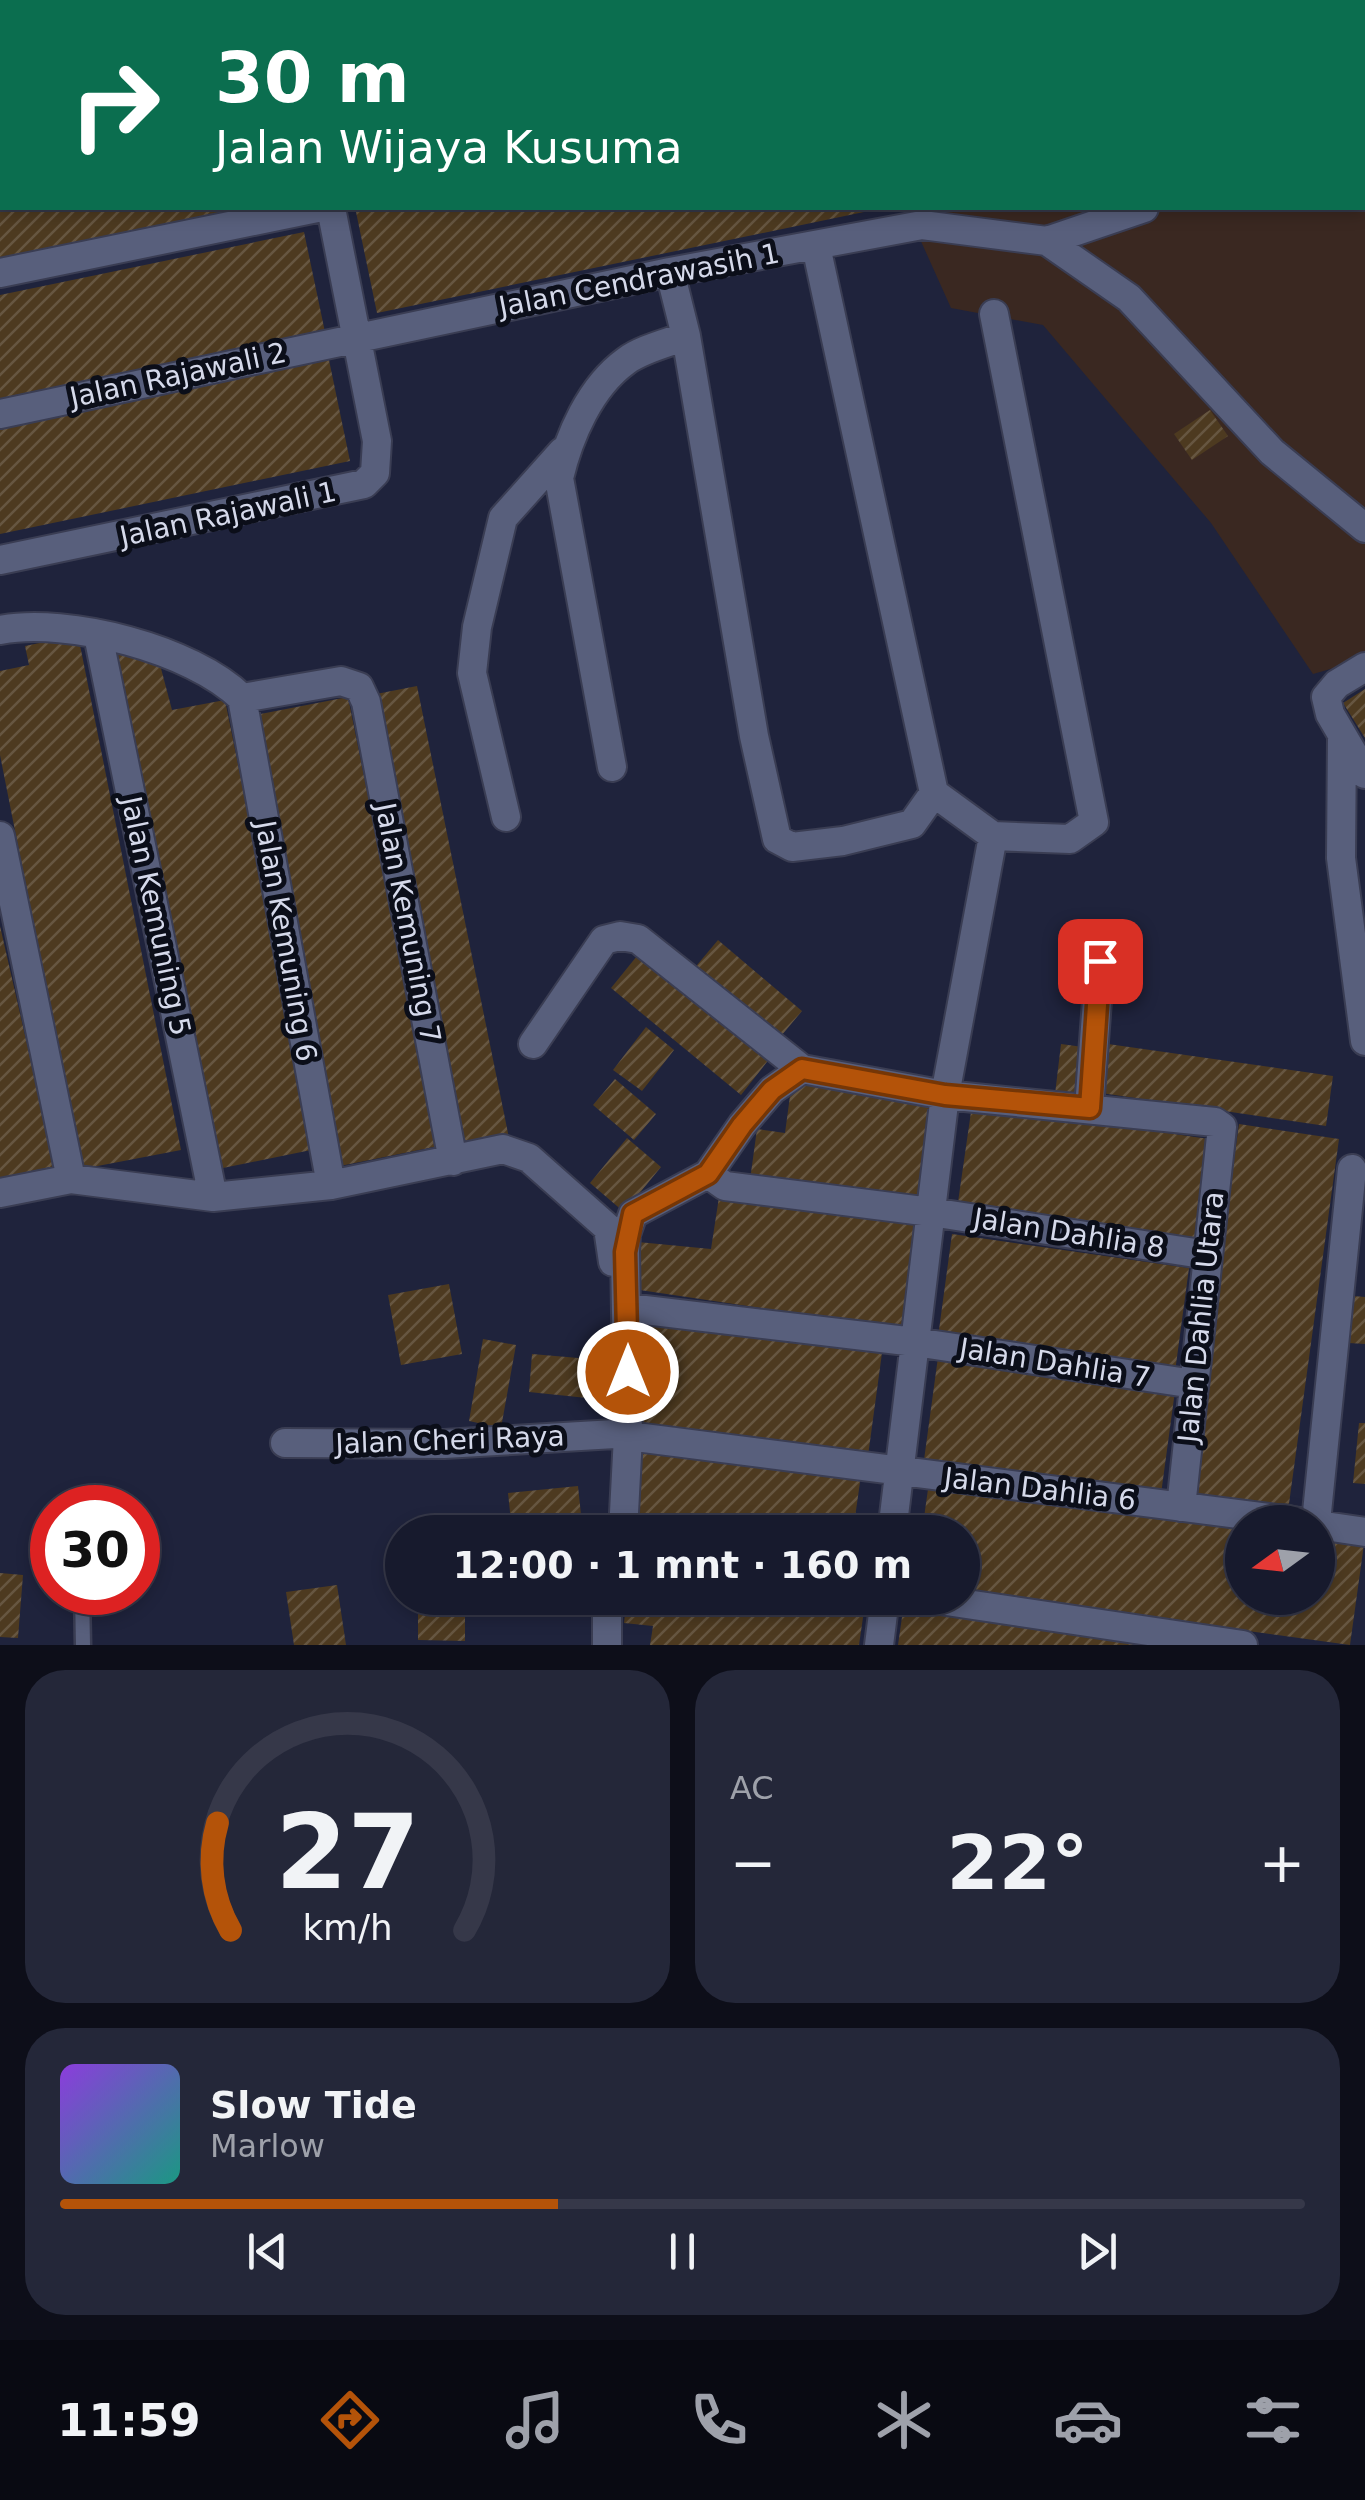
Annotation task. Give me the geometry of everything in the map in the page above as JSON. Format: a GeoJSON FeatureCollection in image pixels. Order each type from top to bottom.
{"type":"FeatureCollection","features":[{"type":"Feature","properties":{"kind":"street"},"geometry":{"type":"LineString","coordinates":[[0,272],[307,210]]}},
{"type":"Feature","properties":{"kind":"street"},"geometry":{"type":"LineString","coordinates":[[332,210],[356,337]]}},
{"type":"Feature","properties":{"kind":"street"},"geometry":{"type":"LineString","coordinates":[[1047,241],[1138,210]]}},
{"type":"Feature","properties":{"kind":"street","name":"Jalan Cendrawasih 1"},"geometry":{"type":"LineString","coordinates":[[356,337],[816,246],[918,216],[1047,241]]}},
{"type":"Feature","properties":{"kind":"street"},"geometry":{"type":"LineString","coordinates":[[1047,241],[1129,298],[1272,452],[1365,528]]}},
{"type":"Feature","properties":{"kind":"street"},"geometry":{"type":"LineString","coordinates":[[816,246],[934,793],[993,836],[1070,839],[1094,822],[994,314]]}},
{"type":"Feature","properties":{"kind":"street"},"geometry":{"type":"LineString","coordinates":[[670,272],[686,336],[754,736],[777,838],[792,847],[842,841],[912,824],[934,793]]}},
{"type":"Feature","properties":{"kind":"street"},"geometry":{"type":"LineString","coordinates":[[612,767],[559,478],[566,448],[593,396],[627,360],[686,336]]}},
{"type":"Feature","properties":{"kind":"street","name":"Jalan Rajawali 2"},"geometry":{"type":"LineString","coordinates":[[0,414],[356,337]]}},
{"type":"Feature","properties":{"kind":"street","name":"Jalan Rajawali 1"},"geometry":{"type":"LineString","coordinates":[[0,560],[364,484],[375,472],[377,441],[356,337]]}},
{"type":"Feature","properties":{"kind":"street"},"geometry":{"type":"LineString","coordinates":[[506,818],[472,673],[476,626],[503,518],[566,448]]}},
{"type":"Feature","properties":{"kind":"street"},"geometry":{"type":"LineString","coordinates":[[1,625],[67,627],[98,635],[176,659],[224,680],[242,698]]}},
{"type":"Feature","properties":{"kind":"street","name":"Jalan Kemuning 5"},"geometry":{"type":"LineString","coordinates":[[98,635],[213,1197]]}},
{"type":"Feature","properties":{"kind":"street"},"geometry":{"type":"LineString","coordinates":[[1365,666],[1337,684],[1326,697],[1330,714],[1365,774]]}},
{"type":"Feature","properties":{"kind":"street","name":"Jalan Kemuning 7"},"geometry":{"type":"LineString","coordinates":[[242,698],[341,682],[359,687],[366,702],[453,1161]]}},
{"type":"Feature","properties":{"kind":"street","name":"Jalan Kemuning 6"},"geometry":{"type":"LineString","coordinates":[[242,698],[331,1185]]}},
{"type":"Feature","properties":{"kind":"street"},"geometry":{"type":"LineString","coordinates":[[1342,736],[1341,858],[1365,1041]]}},
{"type":"Feature","properties":{"kind":"street"},"geometry":{"type":"LineString","coordinates":[[0,836],[72,1179]]}},
{"type":"Feature","properties":{"kind":"street"},"geometry":{"type":"LineString","coordinates":[[894,1515],[945,1095],[993,836]]}},
{"type":"Feature","properties":{"kind":"street"},"geometry":{"type":"LineString","coordinates":[[533,1044],[604,940],[620,936],[638,938],[802,1069],[945,1095],[1090,1108],[1100,961]]}},
{"type":"Feature","properties":{"kind":"street"},"geometry":{"type":"LineString","coordinates":[[610,1515],[621,1435],[628,1308],[625,1252],[633,1214],[708,1174],[772,1090],[802,1069]]}},
{"type":"Feature","properties":{"kind":"street","name":"Jalan Dahlia Utara"},"geometry":{"type":"LineString","coordinates":[[1090,1108],[1216,1122],[1222,1127],[1181,1507]]}},
{"type":"Feature","properties":{"kind":"street"},"geometry":{"type":"LineString","coordinates":[[0,1194],[72,1179],[213,1197],[331,1185],[503,1149],[529,1158],[608,1228],[619,1307],[623,1515]]}},
{"type":"Feature","properties":{"kind":"street"},"geometry":{"type":"LineString","coordinates":[[1319,1505],[1352,1168]]}},
{"type":"Feature","properties":{"kind":"street","name":"Jalan Dahlia 8"},"geometry":{"type":"LineString","coordinates":[[708,1174],[725,1186],[931,1212],[1208,1256]]}},
{"type":"Feature","properties":{"kind":"street","name":"Jalan Dahlia 7"},"geometry":{"type":"LineString","coordinates":[[628,1308],[915,1342],[1194,1384]]}},
{"type":"Feature","properties":{"kind":"street","name":"Jalan Cheri Raya"},"geometry":{"type":"LineString","coordinates":[[285,1443],[444,1444],[621,1435],[900,1471]]}},
{"type":"Feature","properties":{"kind":"street","name":"Jalan Dahlia 6"},"geometry":{"type":"LineString","coordinates":[[900,1471],[1225,1512]]}},
{"type":"Feature","properties":{"kind":"street"},"geometry":{"type":"LineString","coordinates":[[1335,1527],[1365,1532]]}},
{"type":"Feature","properties":{"kind":"street"},"geometry":{"type":"LineString","coordinates":[[980,1606],[1243,1645]]}},
{"type":"Feature","properties":{"kind":"street"},"geometry":{"type":"LineString","coordinates":[[607,1615],[607,1645]]}},
{"type":"Feature","properties":{"kind":"street"},"geometry":{"type":"LineString","coordinates":[[622,1615],[622,1645]]}},
{"type":"Feature","properties":{"kind":"street"},"geometry":{"type":"LineString","coordinates":[[879,1645],[882,1615]]}},
{"type":"Feature","properties":{"kind":"lane"},"geometry":{"type":"LineString","coordinates":[[82,1615],[83,1645]]}},
{"type":"Feature","properties":{"kind":"shaded area"},"geometry":{"type":"Polygon","coordinates":[[[907,210],[1365,210],[1365,659],[1313,674],[1211,523],[1043,325],[951,308],[907,210]]]}},
{"type":"Feature","properties":{"kind":"building"},"geometry":{"type":"Polygon","coordinates":[[[0,210],[265,210],[0,266],[0,210]]]}},
{"type":"Feature","properties":{"kind":"building"},"geometry":{"type":"Polygon","coordinates":[[[864,210],[864,212],[377,313],[356,212],[864,210]]]}},
{"type":"Feature","properties":{"kind":"building"},"geometry":{"type":"Polygon","coordinates":[[[304,232],[325,332],[0,400],[0,295],[304,232]]]}},
{"type":"Feature","properties":{"kind":"building"},"geometry":{"type":"Polygon","coordinates":[[[329,360],[350,461],[0,534],[0,429],[329,360]]]}},
{"type":"Feature","properties":{"kind":"building"},"geometry":{"type":"Polygon","coordinates":[[[1210,410],[1228,436],[1192,460],[1174,434],[1210,410]]]}},
{"type":"Feature","properties":{"kind":"building"},"geometry":{"type":"Polygon","coordinates":[[[78,635],[181,1150],[82,1169],[0,755],[0,671],[29,665],[25,646],[78,635]]]}},
{"type":"Feature","properties":{"kind":"building"},"geometry":{"type":"Polygon","coordinates":[[[114,654],[158,657],[172,710],[225,700],[316,1149],[218,1169],[114,654]]]}},
{"type":"Feature","properties":{"kind":"building"},"geometry":{"type":"Polygon","coordinates":[[[417,686],[509,1138],[457,1148],[366,696],[417,686]]]}},
{"type":"Feature","properties":{"kind":"building"},"geometry":{"type":"Polygon","coordinates":[[[1365,689],[1365,738],[1343,703],[1365,689]]]}},
{"type":"Feature","properties":{"kind":"building"},"geometry":{"type":"Polygon","coordinates":[[[348,697],[439,1146],[340,1166],[250,716],[348,697]]]}},
{"type":"Feature","properties":{"kind":"building"},"geometry":{"type":"Polygon","coordinates":[[[0,926],[55,1166],[0,1178],[0,926]]]}},
{"type":"Feature","properties":{"kind":"building"},"geometry":{"type":"Polygon","coordinates":[[[718,940],[802,1011],[776,1042],[692,971],[718,940]]]}},
{"type":"Feature","properties":{"kind":"building"},"geometry":{"type":"Polygon","coordinates":[[[641,951],[770,1058],[741,1095],[611,988],[641,951]]]}},
{"type":"Feature","properties":{"kind":"building"},"geometry":{"type":"Polygon","coordinates":[[[646,1027],[674,1050],[642,1091],[613,1070],[646,1027]]]}},
{"type":"Feature","properties":{"kind":"building"},"geometry":{"type":"Polygon","coordinates":[[[1061,1044],[1083,1047],[1076,1097],[1055,1094],[1061,1044]]]}},
{"type":"Feature","properties":{"kind":"building"},"geometry":{"type":"Polygon","coordinates":[[[1108,1044],[1333,1076],[1326,1126],[1101,1093],[1108,1044]]]}},
{"type":"Feature","properties":{"kind":"building"},"geometry":{"type":"Polygon","coordinates":[[[615,1079],[656,1114],[634,1140],[593,1105],[615,1079]]]}},
{"type":"Feature","properties":{"kind":"building"},"geometry":{"type":"Polygon","coordinates":[[[792,1081],[936,1102],[921,1205],[750,1180],[757,1129],[785,1133],[792,1081]]]}},
{"type":"Feature","properties":{"kind":"building"},"geometry":{"type":"Polygon","coordinates":[[[972,1105],[1209,1139],[1195,1243],[957,1209],[972,1105]]]}},
{"type":"Feature","properties":{"kind":"building"},"geometry":{"type":"Polygon","coordinates":[[[1239,1124],[1339,1139],[1289,1505],[1245,1505],[1187,1497],[1239,1124]]]}},
{"type":"Feature","properties":{"kind":"building"},"geometry":{"type":"Polygon","coordinates":[[[627,1138],[661,1167],[624,1212],[590,1183],[627,1138]]]}},
{"type":"Feature","properties":{"kind":"building"},"geometry":{"type":"Polygon","coordinates":[[[719,1197],[924,1226],[909,1330],[633,1289],[638,1242],[711,1249],[719,1197]]]}},
{"type":"Feature","properties":{"kind":"building"},"geometry":{"type":"Polygon","coordinates":[[[952,1234],[1189,1268],[1175,1372],[938,1337],[952,1234]]]}},
{"type":"Feature","properties":{"kind":"building"},"geometry":{"type":"Polygon","coordinates":[[[449,1284],[462,1354],[401,1365],[388,1295],[449,1284]]]}},
{"type":"Feature","properties":{"kind":"building"},"geometry":{"type":"Polygon","coordinates":[[[1353,1296],[1365,1297],[1365,1344],[1349,1343],[1353,1296]]]}},
{"type":"Feature","properties":{"kind":"building"},"geometry":{"type":"Polygon","coordinates":[[[645,1319],[882,1353],[868,1456],[630,1422],[645,1319]]]}},
{"type":"Feature","properties":{"kind":"building"},"geometry":{"type":"Polygon","coordinates":[[[483,1339],[516,1345],[501,1428],[469,1421],[483,1339]]]}},
{"type":"Feature","properties":{"kind":"building"},"geometry":{"type":"Polygon","coordinates":[[[532,1354],[590,1359],[587,1398],[529,1392],[532,1354]]]}},
{"type":"Feature","properties":{"kind":"building"},"geometry":{"type":"Polygon","coordinates":[[[938,1357],[1175,1391],[1161,1494],[924,1460],[938,1357]]]}},
{"type":"Feature","properties":{"kind":"building"},"geometry":{"type":"Polygon","coordinates":[[[1359,1423],[1365,1423],[1365,1484],[1353,1483],[1359,1423]]]}},
{"type":"Feature","properties":{"kind":"building"},"geometry":{"type":"Polygon","coordinates":[[[633,1443],[861,1475],[855,1515],[627,1515],[633,1443]]]}},
{"type":"Feature","properties":{"kind":"building"},"geometry":{"type":"Polygon","coordinates":[[[929,1482],[1225,1525],[1225,1615],[1335,1615],[1335,1540],[1364,1544],[1350,1645],[980,1594],[980,1515],[924,1515],[929,1482]]]}},
{"type":"Feature","properties":{"kind":"building"},"geometry":{"type":"Polygon","coordinates":[[[578,1486],[581,1515],[510,1515],[508,1493],[578,1486]]]}},
{"type":"Feature","properties":{"kind":"building"},"geometry":{"type":"Polygon","coordinates":[[[0,1573],[23,1575],[18,1638],[0,1637],[0,1573]]]}},
{"type":"Feature","properties":{"kind":"building"},"geometry":{"type":"Polygon","coordinates":[[[337,1585],[346,1645],[294,1645],[286,1592],[337,1585]]]}},
{"type":"Feature","properties":{"kind":"building"},"geometry":{"type":"Polygon","coordinates":[[[980,1614],[1178,1643],[1178,1645],[898,1645],[902,1615],[980,1614]]]}},
{"type":"Feature","properties":{"kind":"building"},"geometry":{"type":"Polygon","coordinates":[[[418,1615],[465,1615],[465,1641],[418,1640],[418,1615]]]}},
{"type":"Feature","properties":{"kind":"building"},"geometry":{"type":"Polygon","coordinates":[[[625,1615],[863,1615],[859,1645],[650,1645],[653,1626],[624,1623],[625,1615]]]}},
{"type":"Feature","properties":{"kind":"route"},"geometry":{"type":"LineString","coordinates":[[628,1372],[625,1252],[633,1214],[708,1174],[772,1090],[802,1069],[945,1095],[1090,1108],[1100,961]]}}]}
